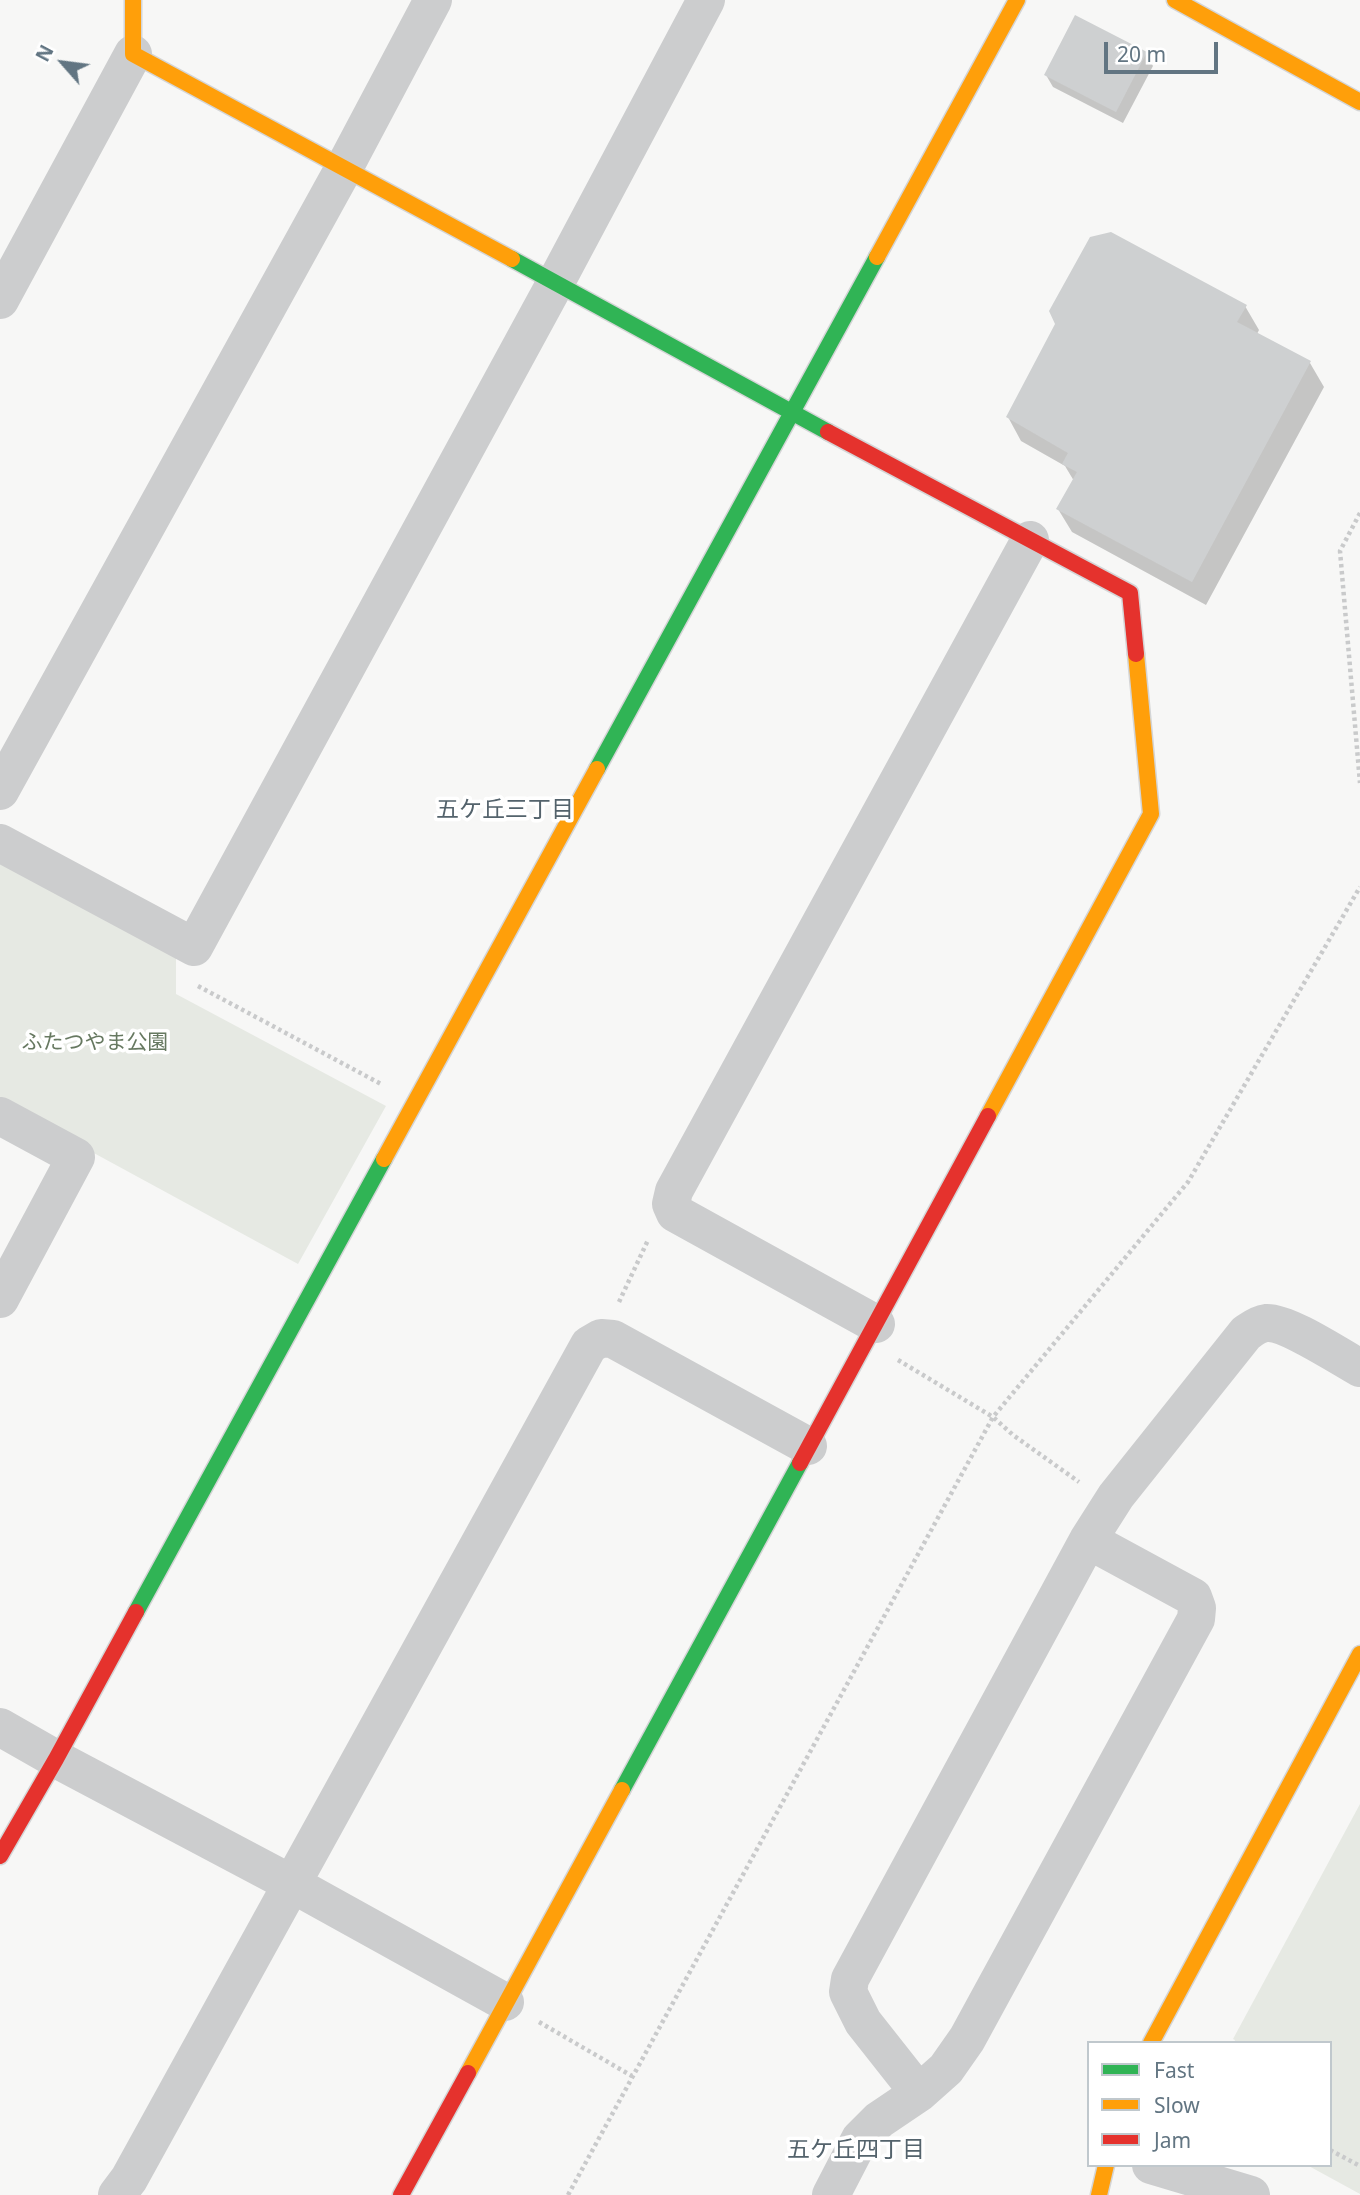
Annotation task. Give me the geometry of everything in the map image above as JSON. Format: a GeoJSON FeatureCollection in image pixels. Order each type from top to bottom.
{"type":"FeatureCollection","features":[{"type":"Feature","properties":{"kind":"street"},"geometry":{"type":"LineString","coordinates":[[0,300],[133,54],[133,0]]}},
{"type":"Feature","properties":{"kind":"street"},"geometry":{"type":"LineString","coordinates":[[0,791],[344,168],[433,0]]}},
{"type":"Feature","properties":{"kind":"street"},"geometry":{"type":"LineString","coordinates":[[0,843],[194,947],[556,282],[706,0]]}},
{"type":"Feature","properties":{"kind":"street"},"geometry":{"type":"LineString","coordinates":[[0,1856],[56,1759],[1017,0]]}},
{"type":"Feature","properties":{"kind":"street"},"geometry":{"type":"LineString","coordinates":[[1175,0],[1360,102]]}},
{"type":"Feature","properties":{"kind":"street"},"geometry":{"type":"LineString","coordinates":[[133,54],[556,282],[790,412],[1130,593],[1152,814],[401,2195]]}},
{"type":"Feature","properties":{"kind":"street"},"geometry":{"type":"LineString","coordinates":[[871,1333],[675,1213],[671,1204],[680,1179],[1030,540]]}},
{"type":"Feature","properties":{"kind":"street"},"geometry":{"type":"LineString","coordinates":[[0,1116],[76,1157],[0,1299]]}},
{"type":"Feature","properties":{"kind":"street"},"geometry":{"type":"LineString","coordinates":[[919,2093],[863,2022],[848,1992],[850,1979],[1088,1540],[1111,1505],[1246,1333],[1261,1323],[1288,1328],[1360,1368]]}},
{"type":"Feature","properties":{"kind":"street"},"geometry":{"type":"LineString","coordinates":[[117,2195],[135,2167],[589,1345],[601,1338],[613,1339],[808,1446]]}},
{"type":"Feature","properties":{"kind":"street"},"geometry":{"type":"LineString","coordinates":[[831,2195],[860,2139],[879,2120],[919,2093],[946,2069],[967,2039],[1196,1619],[1193,1597],[1088,1540]]}},
{"type":"Feature","properties":{"kind":"street"},"geometry":{"type":"LineString","coordinates":[[1152,2041],[1360,1654]]}},
{"type":"Feature","properties":{"kind":"street"},"geometry":{"type":"LineString","coordinates":[[0,1727],[505,2002]]}},
{"type":"Feature","properties":{"kind":"street"},"geometry":{"type":"LineString","coordinates":[[1099,2195],[1106,2167]]}},
{"type":"Feature","properties":{"kind":"street"},"geometry":{"type":"LineString","coordinates":[[1158,2167],[1251,2195]]}},
{"type":"Feature","properties":{"kind":"path"},"geometry":{"type":"LineString","coordinates":[[1360,513],[1340,551],[1360,783]]}},
{"type":"Feature","properties":{"kind":"path"},"geometry":{"type":"LineString","coordinates":[[568,2195],[993,1417],[1188,1182],[1360,887]]}},
{"type":"Feature","properties":{"kind":"path"},"geometry":{"type":"LineString","coordinates":[[194,947],[192,983],[391,1089]]}},
{"type":"Feature","properties":{"kind":"path"},"geometry":{"type":"LineString","coordinates":[[601,1338],[653,1230]]}},
{"type":"Feature","properties":{"kind":"path"},"geometry":{"type":"LineString","coordinates":[[871,1333],[993,1417],[1013,1435],[1111,1505]]}},
{"type":"Feature","properties":{"kind":"path"},"geometry":{"type":"LineString","coordinates":[[505,2002],[632,2076]]}},
{"type":"Feature","properties":{"kind":"path"},"geometry":{"type":"LineString","coordinates":[[1332,2151],[1360,2166]]}},
{"type":"Feature","properties":{"kind":"green space","name":"ふたつやま公園"},"geometry":{"type":"Polygon","coordinates":[[[0,862],[176,955],[176,994],[386,1106],[298,1264],[0,1102],[0,862]]]}},
{"type":"Feature","properties":{"kind":"green space"},"geometry":{"type":"Polygon","coordinates":[[[1360,1804],[1360,2194],[1311,2167],[1332,2167],[1332,2041],[1233,2039],[1360,1804]]]}},
{"type":"Feature","properties":{"kind":"building"},"geometry":{"type":"Polygon","coordinates":[[[1075,15],[1147,52],[1116,112],[1044,75],[1075,15]]]}},
{"type":"Feature","properties":{"kind":"building"},"geometry":{"type":"Polygon","coordinates":[[[1111,232],[1247,305],[1237,322],[1311,361],[1192,582],[1056,509],[1077,472],[1062,464],[1068,453],[1006,417],[1055,324],[1049,311],[1090,237],[1111,232]]]}},
{"type":"Feature","properties":{"kind":"traffic: fast"},"geometry":{"type":"LineString","coordinates":[[597,769],[877,257]]}},
{"type":"Feature","properties":{"kind":"traffic: fast"},"geometry":{"type":"LineString","coordinates":[[512,259],[828,432]]}},
{"type":"Feature","properties":{"kind":"traffic: fast"},"geometry":{"type":"LineString","coordinates":[[136,1612],[384,1159]]}},
{"type":"Feature","properties":{"kind":"traffic: fast"},"geometry":{"type":"LineString","coordinates":[[622,1790],[800,1463]]}},
{"type":"Feature","properties":{"kind":"traffic: slow"},"geometry":{"type":"LineString","coordinates":[[133,0],[133,54],[512,259]]}},
{"type":"Feature","properties":{"kind":"traffic: slow"},"geometry":{"type":"LineString","coordinates":[[877,257],[1017,0]]}},
{"type":"Feature","properties":{"kind":"traffic: slow"},"geometry":{"type":"LineString","coordinates":[[1175,0],[1360,102]]}},
{"type":"Feature","properties":{"kind":"traffic: slow"},"geometry":{"type":"LineString","coordinates":[[988,1116],[1151,814],[1136,654]]}},
{"type":"Feature","properties":{"kind":"traffic: slow"},"geometry":{"type":"LineString","coordinates":[[384,1159],[597,769]]}},
{"type":"Feature","properties":{"kind":"traffic: slow"},"geometry":{"type":"LineString","coordinates":[[1152,2041],[1360,1654]]}},
{"type":"Feature","properties":{"kind":"traffic: slow"},"geometry":{"type":"LineString","coordinates":[[468,2073],[622,1790]]}},
{"type":"Feature","properties":{"kind":"traffic: slow"},"geometry":{"type":"LineString","coordinates":[[1099,2195],[1106,2167]]}},
{"type":"Feature","properties":{"kind":"traffic: jam"},"geometry":{"type":"LineString","coordinates":[[828,432],[1130,593],[1136,654]]}},
{"type":"Feature","properties":{"kind":"traffic: jam"},"geometry":{"type":"LineString","coordinates":[[800,1463],[988,1116]]}},
{"type":"Feature","properties":{"kind":"traffic: jam"},"geometry":{"type":"LineString","coordinates":[[0,1856],[136,1612]]}},
{"type":"Feature","properties":{"kind":"traffic: jam"},"geometry":{"type":"LineString","coordinates":[[401,2195],[468,2073]]}},
{"type":"Feature","properties":{"kind":"district","name":"五ケ丘三丁目"},"geometry":{"type":"Point","coordinates":[505,810]}},
{"type":"Feature","properties":{"kind":"district","name":"五ケ丘四丁目"},"geometry":{"type":"Point","coordinates":[856,2150]}}]}
